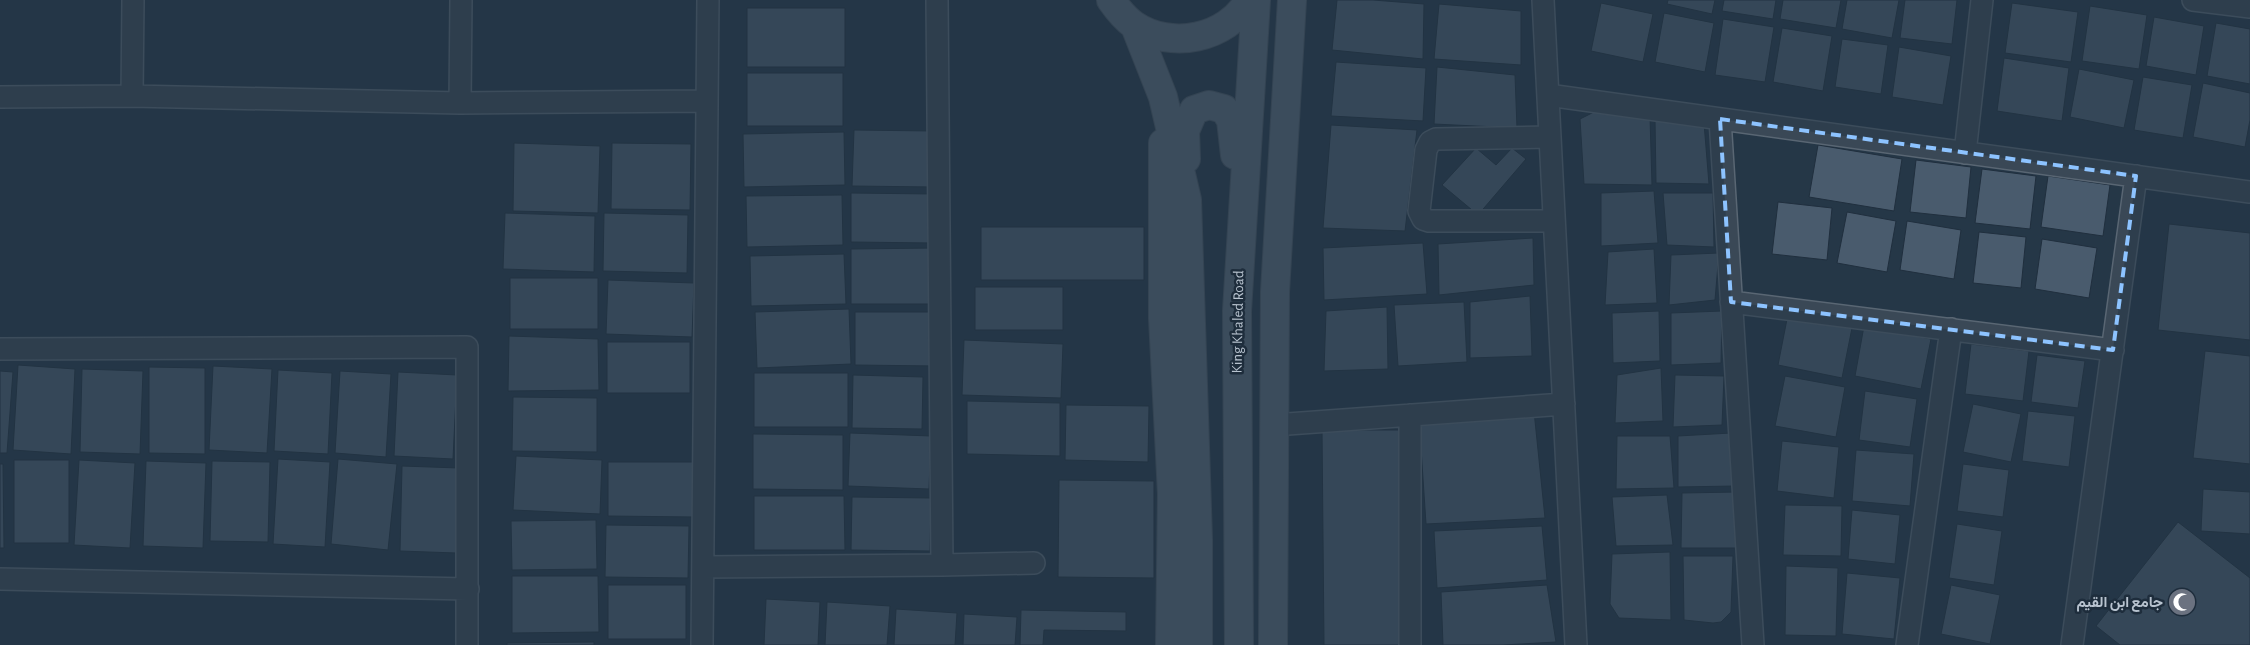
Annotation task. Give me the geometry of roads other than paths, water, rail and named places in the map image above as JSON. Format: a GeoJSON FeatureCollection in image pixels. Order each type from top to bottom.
{"type":"FeatureCollection","features":[{"type":"Feature","properties":{"kind":"main road"},"geometry":{"type":"LineString","coordinates":[[1111,0],[1120,14],[1135,26],[1158,36],[1182,39],[1206,35],[1228,24],[1245,7],[1249,0]]}},
{"type":"Feature","properties":{"kind":"main road","name":"King Khaled Road"},"geometry":{"type":"LineString","coordinates":[[1239,645],[1236,310],[1256,0]]}},
{"type":"Feature","properties":{"kind":"main road"},"geometry":{"type":"LineString","coordinates":[[1273,645],[1275,292],[1292,0]]}},
{"type":"Feature","properties":{"kind":"main road"},"geometry":{"type":"LineString","coordinates":[[1135,26],[1163,97],[1187,200]]}},
{"type":"Feature","properties":{"kind":"main road"},"geometry":{"type":"LineString","coordinates":[[1163,97],[1163,318],[1172,494],[1170,645]]}},
{"type":"Feature","properties":{"kind":"main road"},"geometry":{"type":"LineString","coordinates":[[1198,645],[1198,540],[1185,131],[1194,110],[1209,105],[1224,110],[1231,120],[1241,213]]}},
{"type":"Feature","properties":{"kind":"street"},"geometry":{"type":"LineString","coordinates":[[132,96],[133,0]]}},
{"type":"Feature","properties":{"kind":"street"},"geometry":{"type":"LineString","coordinates":[[460,103],[461,0]]}},
{"type":"Feature","properties":{"kind":"street"},"geometry":{"type":"LineString","coordinates":[[702,645],[708,0]]}},
{"type":"Feature","properties":{"kind":"street"},"geometry":{"type":"LineString","coordinates":[[937,0],[942,565]]}},
{"type":"Feature","properties":{"kind":"street"},"geometry":{"type":"LineString","coordinates":[[1543,0],[1576,645]]}},
{"type":"Feature","properties":{"kind":"street"},"geometry":{"type":"LineString","coordinates":[[1965,152],[1982,0]]}},
{"type":"Feature","properties":{"kind":"street"},"geometry":{"type":"LineString","coordinates":[[2193,0],[2250,7]]}},
{"type":"Feature","properties":{"kind":"street"},"geometry":{"type":"LineString","coordinates":[[1548,95],[2250,192]]}},
{"type":"Feature","properties":{"kind":"street"},"geometry":{"type":"LineString","coordinates":[[0,97],[132,96],[460,103],[707,101]]}},
{"type":"Feature","properties":{"kind":"street"},"geometry":{"type":"LineString","coordinates":[[1720,119],[1753,645]]}},
{"type":"Feature","properties":{"kind":"street"},"geometry":{"type":"LineString","coordinates":[[1550,137],[1436,139],[1430,142],[1426,150],[1419,211],[1423,218],[1429,221],[1554,221]]}},
{"type":"Feature","properties":{"kind":"street"},"geometry":{"type":"LineString","coordinates":[[2072,645],[2136,176]]}},
{"type":"Feature","properties":{"kind":"street"},"geometry":{"type":"LineString","coordinates":[[1732,302],[2113,350]]}},
{"type":"Feature","properties":{"kind":"street"},"geometry":{"type":"LineString","coordinates":[[1907,645],[1951,329]]}},
{"type":"Feature","properties":{"kind":"street"},"geometry":{"type":"LineString","coordinates":[[0,349],[467,348],[467,645]]}},
{"type":"Feature","properties":{"kind":"street"},"geometry":{"type":"LineString","coordinates":[[1274,425],[1564,404]]}},
{"type":"Feature","properties":{"kind":"street"},"geometry":{"type":"LineString","coordinates":[[1410,415],[1410,645]]}},
{"type":"Feature","properties":{"kind":"street"},"geometry":{"type":"LineString","coordinates":[[702,567],[1034,563]]}},
{"type":"Feature","properties":{"kind":"street"},"geometry":{"type":"LineString","coordinates":[[0,579],[468,589]]}},
{"type":"Feature","properties":{"kind":"place","name":"جامع ابن القيم"},"geometry":{"type":"Point","coordinates":[2182,602]}}]}
